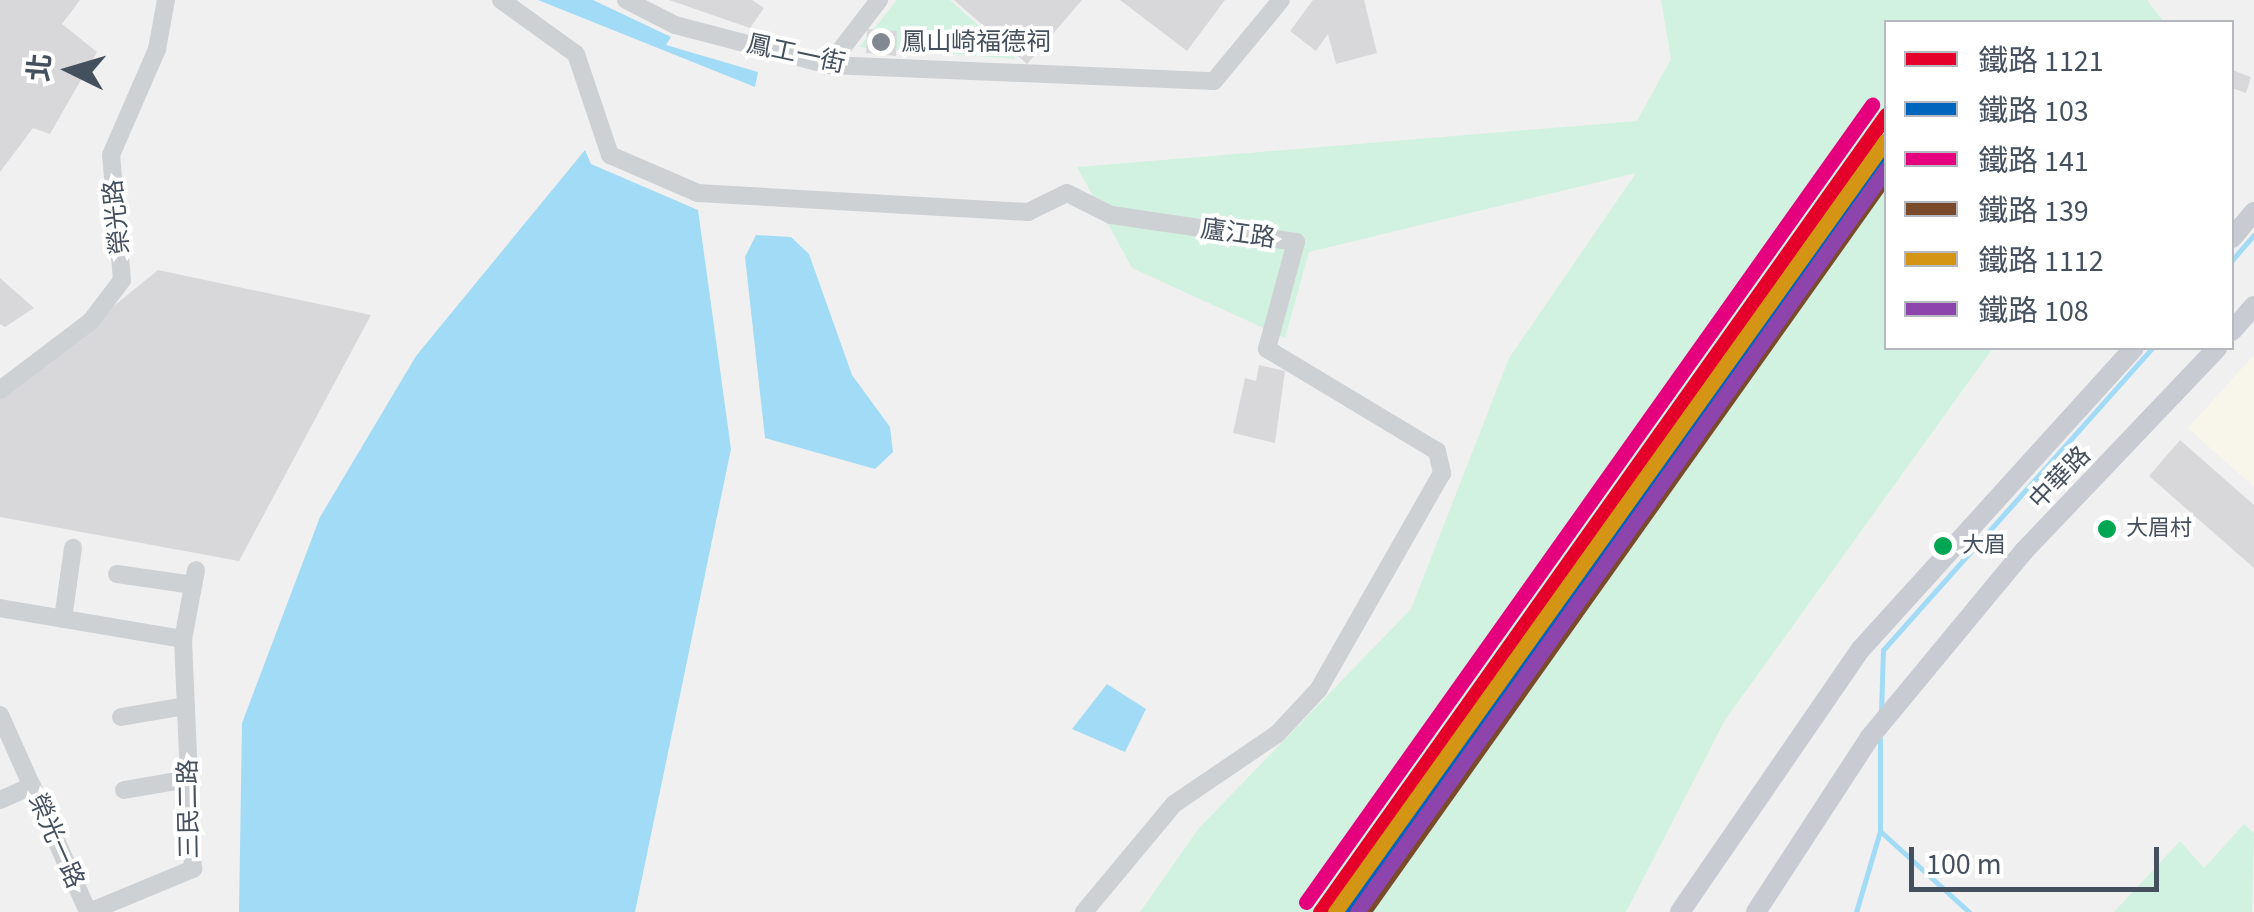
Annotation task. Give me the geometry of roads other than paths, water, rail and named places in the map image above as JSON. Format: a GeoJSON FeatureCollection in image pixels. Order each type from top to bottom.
{"type":"FeatureCollection","features":[{"type":"Feature","properties":{"kind":"main road"},"geometry":{"type":"LineString","coordinates":[[2234,236],[2254,212]]}},
{"type":"Feature","properties":{"kind":"main road"},"geometry":{"type":"LineString","coordinates":[[2234,329],[2254,306]]}},
{"type":"Feature","properties":{"kind":"main road","name":"中華路"},"geometry":{"type":"LineString","coordinates":[[1680,912],[1861,649],[2132,350]]}},
{"type":"Feature","properties":{"kind":"main road","name":"中華路"},"geometry":{"type":"LineString","coordinates":[[1756,912],[1870,736],[2215,350]]}},
{"type":"Feature","properties":{"kind":"street","name":"榮光路"},"geometry":{"type":"LineString","coordinates":[[0,390],[92,322],[122,280],[111,155],[157,49],[166,0]]}},
{"type":"Feature","properties":{"kind":"street","name":"廬江路"},"geometry":{"type":"LineString","coordinates":[[501,0],[576,54],[610,155],[698,193],[1028,212],[1068,193],[1112,215],[1296,242],[1266,349],[1437,451],[1442,473],[1320,689],[1278,734],[1174,804],[1084,912]]}},
{"type":"Feature","properties":{"kind":"street","name":"鳳工一街"},"geometry":{"type":"LineString","coordinates":[[626,0],[675,25],[829,65],[1214,81],[1280,0]]}},
{"type":"Feature","properties":{"kind":"street"},"geometry":{"type":"LineString","coordinates":[[829,65],[879,0]]}},
{"type":"Feature","properties":{"kind":"street"},"geometry":{"type":"LineString","coordinates":[[64,619],[73,548]]}},
{"type":"Feature","properties":{"kind":"street","name":"三民二路"},"geometry":{"type":"LineString","coordinates":[[89,912],[193,869],[182,639],[195,577],[117,574]]}},
{"type":"Feature","properties":{"kind":"street"},"geometry":{"type":"LineString","coordinates":[[0,608],[182,639]]}},
{"type":"Feature","properties":{"kind":"street"},"geometry":{"type":"LineString","coordinates":[[121,718],[186,706]]}},
{"type":"Feature","properties":{"kind":"street","name":"榮光一路"},"geometry":{"type":"LineString","coordinates":[[0,715],[89,912]]}},
{"type":"Feature","properties":{"kind":"street"},"geometry":{"type":"LineString","coordinates":[[124,790],[189,779]]}},
{"type":"Feature","properties":{"kind":"street"},"geometry":{"type":"LineString","coordinates":[[0,800],[32,786]]}},
{"type":"Feature","properties":{"kind":"water"},"geometry":{"type":"Polygon","coordinates":[[[538,0],[593,0],[671,37],[666,45],[758,72],[755,87],[538,0]]]}},
{"type":"Feature","properties":{"kind":"water"},"geometry":{"type":"Polygon","coordinates":[[[585,150],[591,164],[698,210],[731,449],[635,912],[239,912],[242,723],[320,517],[416,356],[585,150]]]}},
{"type":"Feature","properties":{"kind":"water"},"geometry":{"type":"Polygon","coordinates":[[[756,235],[791,237],[809,254],[852,375],[890,427],[893,452],[875,469],[765,438],[745,257],[756,235]]]}},
{"type":"Feature","properties":{"kind":"water"},"geometry":{"type":"Polygon","coordinates":[[[1107,684],[1146,709],[1125,752],[1072,729],[1107,684]]]}},
{"type":"Feature","properties":{"kind":"waterway"},"geometry":{"type":"LineString","coordinates":[[2234,258],[2254,235]]}},
{"type":"Feature","properties":{"kind":"waterway"},"geometry":{"type":"LineString","coordinates":[[1881,713],[1883,650],[2150,350]]}},
{"type":"Feature","properties":{"kind":"waterway"},"geometry":{"type":"LineString","coordinates":[[1856,912],[1880,831],[1880,739]]}},
{"type":"Feature","properties":{"kind":"waterway"},"geometry":{"type":"LineString","coordinates":[[1880,831],[1969,912]]}},
{"type":"Feature","properties":{"kind":"rail line","name":"141"},"geometry":{"type":"LineString","coordinates":[[1306,902],[1872,105]]}},
{"type":"Feature","properties":{"kind":"rail line","name":"1121"},"geometry":{"type":"LineString","coordinates":[[1320,912],[1884,118]]}},
{"type":"Feature","properties":{"kind":"rail line","name":"1112"},"geometry":{"type":"LineString","coordinates":[[1335,912],[1884,143]]}},
{"type":"Feature","properties":{"kind":"rail line","name":"103"},"geometry":{"type":"LineString","coordinates":[[1341,912],[1884,148]]}},
{"type":"Feature","properties":{"kind":"rail line","name":"108"},"geometry":{"type":"LineString","coordinates":[[1357,912],[1884,172]]}},
{"type":"Feature","properties":{"kind":"rail line","name":"139"},"geometry":{"type":"LineString","coordinates":[[1363,912],[1884,178]]}},
{"type":"Feature","properties":{"kind":"place","name":"鳳山崎福德祠"},"geometry":{"type":"Point","coordinates":[881,42]}},
{"type":"Feature","properties":{"kind":"place","name":"大眉村"},"geometry":{"type":"Point","coordinates":[2107,529]}},
{"type":"Feature","properties":{"kind":"place","name":"大眉"},"geometry":{"type":"Point","coordinates":[1943,546]}}]}
